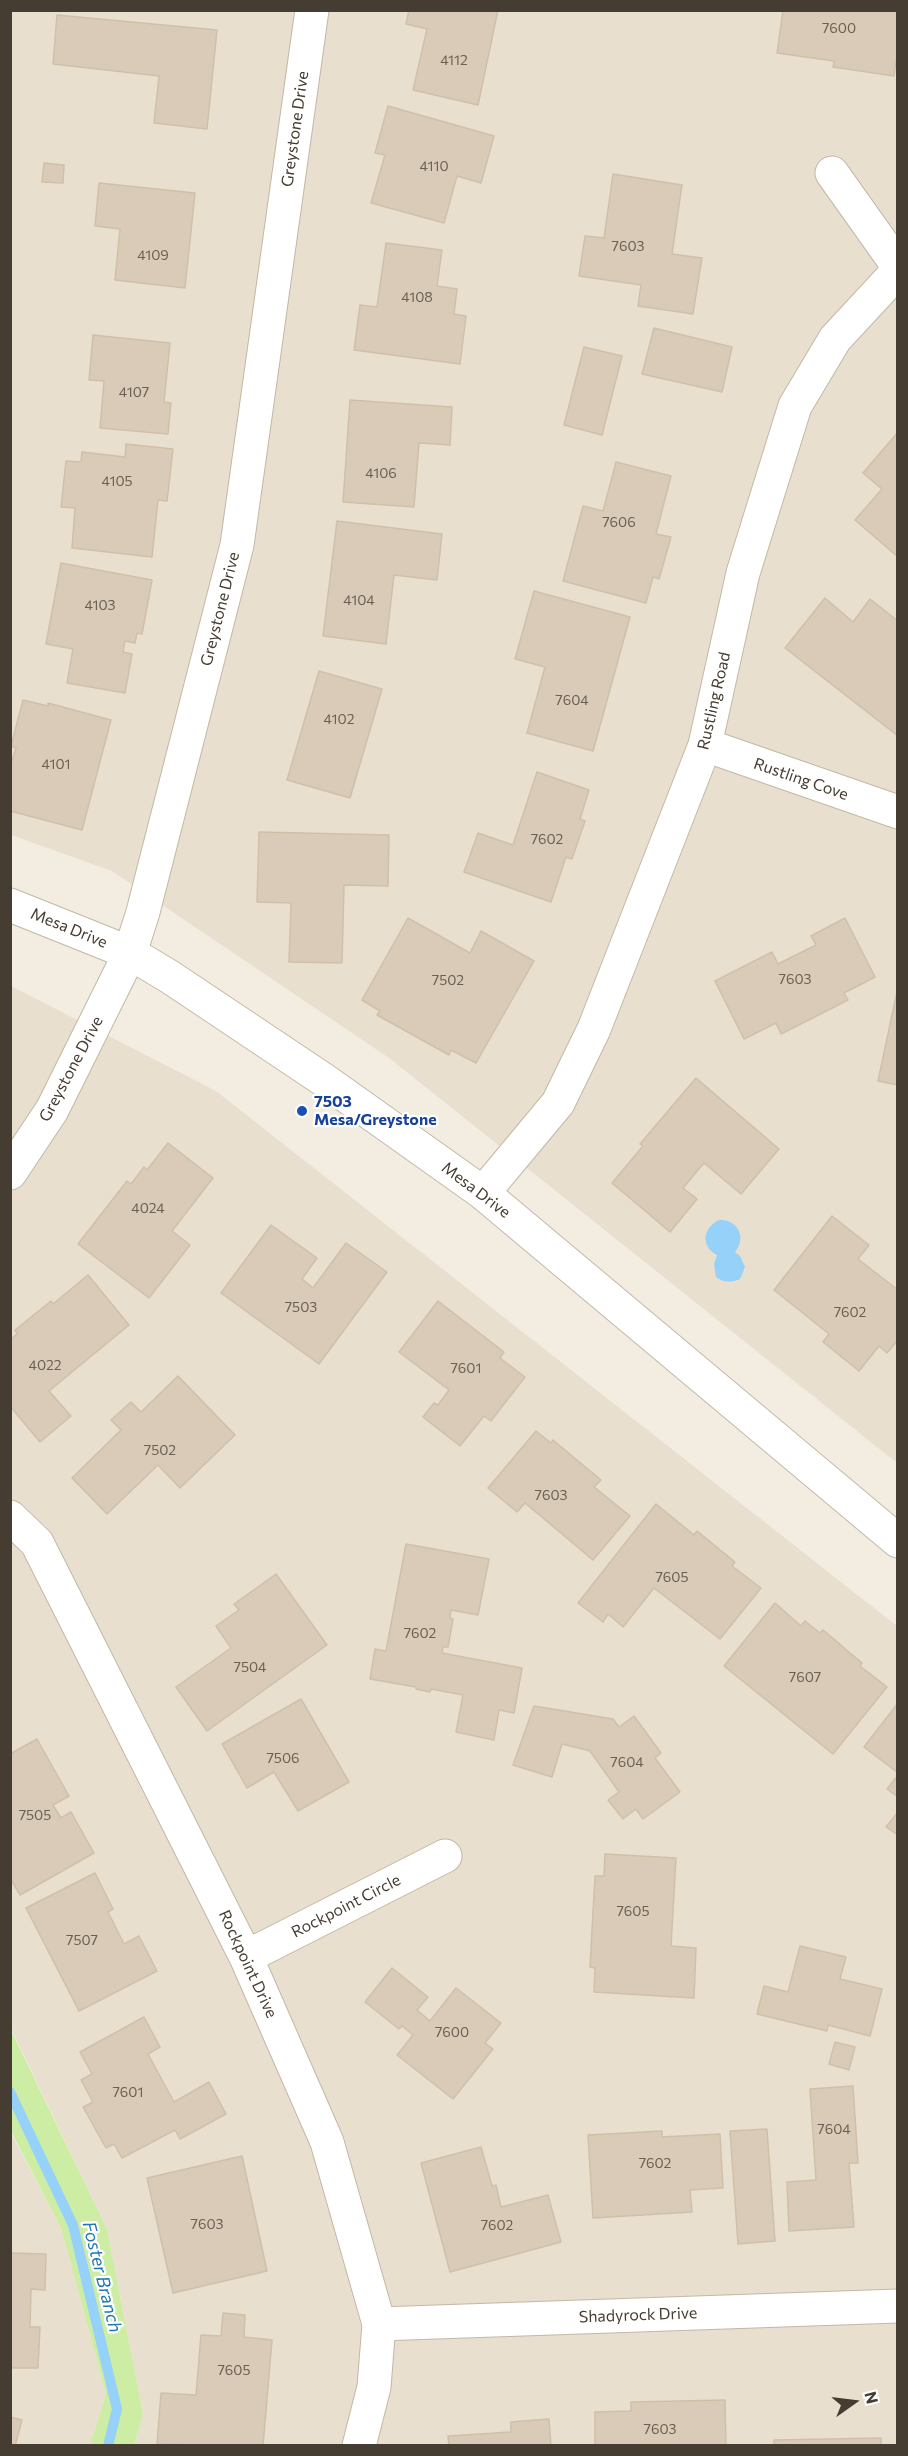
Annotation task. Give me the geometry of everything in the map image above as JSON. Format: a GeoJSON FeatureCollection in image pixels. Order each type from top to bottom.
{"type":"FeatureCollection","features":[{"type":"Feature","properties":{"kind":"street","name":"Greystone Drive"},"geometry":{"type":"LineString","coordinates":[[10,1173],[52,1110],[130,953],[143,912],[237,546],[312,10]]}},
{"type":"Feature","properties":{"kind":"street"},"geometry":{"type":"LineString","coordinates":[[832,174],[897,266]]}},
{"type":"Feature","properties":{"kind":"street","name":"Rustling Road"},"geometry":{"type":"LineString","coordinates":[[483,1193],[558,1103],[594,1029],[705,745],[743,573],[795,406],[835,339],[897,271]]}},
{"type":"Feature","properties":{"kind":"street","name":"Rustling Cove"},"geometry":{"type":"LineString","coordinates":[[705,745],[897,812]]}},
{"type":"Feature","properties":{"kind":"street","name":"Mesa Drive"},"geometry":{"type":"LineString","coordinates":[[10,905],[130,953],[170,977],[305,1067],[483,1193],[897,1541]]}},
{"type":"Feature","properties":{"kind":"street","name":"Rockpoint Drive"},"geometry":{"type":"LineString","coordinates":[[10,1517],[37,1543],[246,1957],[327,2142],[379,2324],[374,2386],[359,2445]]}},
{"type":"Feature","properties":{"kind":"street","name":"Rockpoint Circle"},"geometry":{"type":"LineString","coordinates":[[246,1957],[445,1856]]}},
{"type":"Feature","properties":{"kind":"street","name":"Shadyrock Drive"},"geometry":{"type":"LineString","coordinates":[[379,2324],[897,2306]]}},
{"type":"Feature","properties":{"kind":"shaded area"},"geometry":{"type":"Polygon","coordinates":[[[11,11],[897,11],[897,1463],[389,1058],[112,871],[11,835],[11,11]]]}},
{"type":"Feature","properties":{"kind":"shaded area"},"geometry":{"type":"Polygon","coordinates":[[[11,986],[216,1091],[897,1626],[897,2445],[134,2445],[143,2414],[107,2229],[11,2028],[11,986]]]}},
{"type":"Feature","properties":{"kind":"shaded area"},"geometry":{"type":"Polygon","coordinates":[[[10,2131],[61,2228],[106,2394],[90,2445],[11,2445],[10,2131]]]}},
{"type":"Feature","properties":{"kind":"green space"},"geometry":{"type":"Polygon","coordinates":[[[10,2028],[107,2229],[143,2414],[134,2445],[90,2445],[106,2394],[61,2228],[11,2131],[10,2028]]]}},
{"type":"Feature","properties":{"kind":"water"},"geometry":{"type":"Polygon","coordinates":[[[719,1220],[731,1223],[739,1230],[739,1247],[735,1252],[740,1256],[745,1267],[740,1279],[728,1282],[716,1277],[714,1264],[717,1255],[706,1243],[709,1228],[719,1220]]]}},
{"type":"Feature","properties":{"kind":"building"},"geometry":{"type":"Polygon","coordinates":[[[409,10],[498,10],[478,105],[413,90],[427,29],[406,24],[409,10]]]}},
{"type":"Feature","properties":{"kind":"building"},"geometry":{"type":"Polygon","coordinates":[[[783,10],[898,10],[898,45],[894,76],[833,67],[834,61],[777,53],[783,10]]]}},
{"type":"Feature","properties":{"kind":"building"},"geometry":{"type":"Polygon","coordinates":[[[57,15],[217,30],[207,129],[154,123],[159,76],[53,64],[57,15]]]}},
{"type":"Feature","properties":{"kind":"building"},"geometry":{"type":"Polygon","coordinates":[[[388,106],[494,136],[481,183],[457,176],[444,223],[371,203],[385,155],[375,153],[388,106]]]}},
{"type":"Feature","properties":{"kind":"building"},"geometry":{"type":"Polygon","coordinates":[[[44,163],[64,165],[63,183],[42,182],[44,163]]]}},
{"type":"Feature","properties":{"kind":"building"},"geometry":{"type":"Polygon","coordinates":[[[613,174],[682,185],[672,254],[702,258],[693,314],[638,306],[641,285],[579,276],[585,236],[604,238],[613,174]]]}},
{"type":"Feature","properties":{"kind":"building"},"geometry":{"type":"Polygon","coordinates":[[[99,183],[195,193],[185,288],[115,280],[120,229],[95,226],[99,183]]]}},
{"type":"Feature","properties":{"kind":"building"},"geometry":{"type":"Polygon","coordinates":[[[386,243],[442,250],[437,286],[457,289],[454,314],[466,316],[460,364],[354,350],[360,305],[377,307],[386,243]]]}},
{"type":"Feature","properties":{"kind":"building"},"geometry":{"type":"Polygon","coordinates":[[[654,328],[732,347],[722,392],[642,374],[654,328]]]}},
{"type":"Feature","properties":{"kind":"building"},"geometry":{"type":"Polygon","coordinates":[[[93,335],[170,343],[164,402],[171,403],[168,434],[100,428],[104,381],[89,380],[93,335]]]}},
{"type":"Feature","properties":{"kind":"building"},"geometry":{"type":"Polygon","coordinates":[[[584,347],[622,356],[602,435],[564,425],[584,347]]]}},
{"type":"Feature","properties":{"kind":"building"},"geometry":{"type":"Polygon","coordinates":[[[350,400],[452,407],[450,445],[419,443],[414,507],[343,502],[350,400]]]}},
{"type":"Feature","properties":{"kind":"building"},"geometry":{"type":"Polygon","coordinates":[[[898,432],[898,557],[855,520],[882,489],[863,473],[898,432]]]}},
{"type":"Feature","properties":{"kind":"building"},"geometry":{"type":"Polygon","coordinates":[[[126,444],[173,449],[167,501],[158,500],[152,557],[72,548],[75,508],[61,507],[66,461],[81,462],[82,452],[125,457],[126,444]]]}},
{"type":"Feature","properties":{"kind":"building"},"geometry":{"type":"Polygon","coordinates":[[[616,462],[671,476],[656,534],[671,537],[659,579],[653,577],[646,603],[563,581],[583,506],[603,511],[616,462]]]}},
{"type":"Feature","properties":{"kind":"building"},"geometry":{"type":"Polygon","coordinates":[[[337,521],[442,534],[437,580],[394,575],[386,644],[323,636],[337,521]]]}},
{"type":"Feature","properties":{"kind":"building"},"geometry":{"type":"Polygon","coordinates":[[[61,563],[152,580],[142,634],[137,633],[135,643],[125,641],[123,652],[132,654],[125,693],[67,683],[73,649],[46,644],[61,563]]]}},
{"type":"Feature","properties":{"kind":"building"},"geometry":{"type":"Polygon","coordinates":[[[534,591],[630,617],[593,751],[527,733],[545,667],[515,659],[534,591]]]}},
{"type":"Feature","properties":{"kind":"building"},"geometry":{"type":"Polygon","coordinates":[[[825,598],[853,622],[870,599],[898,621],[898,736],[785,648],[825,598]]]}},
{"type":"Feature","properties":{"kind":"building"},"geometry":{"type":"Polygon","coordinates":[[[319,671],[382,689],[350,798],[287,780],[319,671]]]}},
{"type":"Feature","properties":{"kind":"building"},"geometry":{"type":"Polygon","coordinates":[[[23,700],[48,706],[48,703],[111,720],[82,830],[10,811],[10,767],[16,748],[11,746],[23,700]]]}},
{"type":"Feature","properties":{"kind":"building"},"geometry":{"type":"Polygon","coordinates":[[[537,772],[589,790],[580,819],[585,821],[572,859],[566,857],[551,902],[464,872],[478,833],[513,845],[537,772]]]}},
{"type":"Feature","properties":{"kind":"building"},"geometry":{"type":"Polygon","coordinates":[[[259,832],[389,835],[388,886],[344,885],[342,963],[289,962],[291,903],[257,902],[259,832]]]}},
{"type":"Feature","properties":{"kind":"building"},"geometry":{"type":"Polygon","coordinates":[[[408,918],[470,953],[481,931],[534,961],[476,1063],[451,1050],[449,1055],[377,1015],[380,1011],[362,1000],[408,918]]]}},
{"type":"Feature","properties":{"kind":"building"},"geometry":{"type":"Polygon","coordinates":[[[845,918],[875,977],[844,993],[848,1000],[781,1034],[776,1023],[744,1039],[715,981],[772,952],[778,964],[816,945],[811,936],[845,918]]]}},
{"type":"Feature","properties":{"kind":"building"},"geometry":{"type":"Polygon","coordinates":[[[898,987],[898,1085],[878,1081],[898,987]]]}},
{"type":"Feature","properties":{"kind":"building"},"geometry":{"type":"Polygon","coordinates":[[[696,1078],[779,1149],[741,1194],[704,1163],[683,1188],[697,1199],[670,1232],[612,1183],[643,1146],[640,1144],[696,1078]]]}},
{"type":"Feature","properties":{"kind":"building"},"geometry":{"type":"Polygon","coordinates":[[[168,1143],[213,1178],[172,1231],[190,1245],[149,1298],[78,1244],[127,1181],[131,1184],[144,1167],[147,1170],[168,1143]]]}},
{"type":"Feature","properties":{"kind":"building"},"geometry":{"type":"Polygon","coordinates":[[[832,1216],[869,1245],[858,1259],[898,1290],[898,1340],[887,1353],[879,1346],[859,1371],[823,1342],[829,1334],[774,1290],[832,1216]]]}},
{"type":"Feature","properties":{"kind":"building"},"geometry":{"type":"Polygon","coordinates":[[[271,1225],[317,1258],[302,1279],[313,1288],[346,1243],[387,1272],[319,1364],[221,1293],[271,1225]]]}},
{"type":"Feature","properties":{"kind":"building"},"geometry":{"type":"Polygon","coordinates":[[[88,1275],[129,1325],[49,1391],[71,1416],[40,1442],[10,1406],[10,1340],[17,1334],[15,1330],[51,1301],[53,1304],[88,1275]]]}},
{"type":"Feature","properties":{"kind":"building"},"geometry":{"type":"Polygon","coordinates":[[[438,1301],[504,1352],[500,1358],[525,1377],[491,1421],[484,1416],[460,1446],[423,1417],[434,1403],[438,1405],[449,1390],[399,1352],[438,1301]]]}},
{"type":"Feature","properties":{"kind":"building"},"geometry":{"type":"Polygon","coordinates":[[[178,1376],[235,1435],[180,1488],[158,1465],[107,1514],[72,1478],[121,1430],[111,1420],[131,1402],[141,1412],[178,1376]]]}},
{"type":"Feature","properties":{"kind":"building"},"geometry":{"type":"Polygon","coordinates":[[[536,1431],[551,1443],[553,1440],[601,1480],[594,1487],[630,1516],[593,1560],[525,1503],[517,1512],[488,1488],[536,1431]]]}},
{"type":"Feature","properties":{"kind":"building"},"geometry":{"type":"Polygon","coordinates":[[[656,1504],[694,1535],[697,1531],[735,1562],[732,1566],[761,1588],[720,1639],[654,1588],[623,1627],[608,1614],[603,1622],[578,1603],[656,1504]]]}},
{"type":"Feature","properties":{"kind":"building"},"geometry":{"type":"Polygon","coordinates":[[[406,1544],[489,1559],[478,1615],[451,1610],[450,1618],[453,1619],[448,1647],[443,1647],[442,1653],[522,1668],[514,1713],[499,1710],[494,1740],[456,1732],[463,1695],[431,1689],[430,1692],[416,1689],[416,1687],[370,1679],[375,1649],[386,1651],[406,1544]]]}},
{"type":"Feature","properties":{"kind":"building"},"geometry":{"type":"Polygon","coordinates":[[[276,1574],[327,1645],[207,1731],[176,1687],[231,1648],[216,1626],[239,1610],[234,1604],[276,1574]]]}},
{"type":"Feature","properties":{"kind":"building"},"geometry":{"type":"Polygon","coordinates":[[[775,1603],[801,1626],[805,1621],[820,1633],[823,1630],[862,1663],[860,1666],[887,1687],[833,1754],[724,1666],[775,1603]]]}},
{"type":"Feature","properties":{"kind":"building"},"geometry":{"type":"Polygon","coordinates":[[[301,1699],[349,1782],[298,1811],[274,1772],[247,1788],[222,1744],[301,1699]]]}},
{"type":"Feature","properties":{"kind":"building"},"geometry":{"type":"Polygon","coordinates":[[[898,1703],[898,1773],[864,1747],[898,1703]]]}},
{"type":"Feature","properties":{"kind":"building"},"geometry":{"type":"Polygon","coordinates":[[[534,1706],[613,1719],[619,1727],[634,1716],[661,1753],[655,1758],[680,1792],[643,1819],[636,1809],[623,1819],[608,1800],[619,1792],[590,1751],[562,1744],[552,1777],[513,1765],[534,1706]]]}},
{"type":"Feature","properties":{"kind":"building"},"geometry":{"type":"Polygon","coordinates":[[[37,1739],[69,1796],[53,1805],[61,1818],[71,1812],[94,1853],[20,1895],[10,1878],[10,1754],[37,1739]]]}},
{"type":"Feature","properties":{"kind":"building"},"geometry":{"type":"Polygon","coordinates":[[[898,1775],[898,1797],[887,1789],[898,1775]]]}},
{"type":"Feature","properties":{"kind":"building"},"geometry":{"type":"Polygon","coordinates":[[[898,1812],[898,1835],[886,1827],[898,1812]]]}},
{"type":"Feature","properties":{"kind":"building"},"geometry":{"type":"Polygon","coordinates":[[[605,1854],[676,1858],[671,1946],[696,1948],[694,1998],[594,1992],[595,1968],[590,1967],[595,1876],[604,1876],[605,1854]]]}},
{"type":"Feature","properties":{"kind":"building"},"geometry":{"type":"Polygon","coordinates":[[[95,1873],[113,1909],[108,1912],[124,1944],[139,1936],[157,1971],[79,2011],[26,1908],[95,1873]]]}},
{"type":"Feature","properties":{"kind":"building"},"geometry":{"type":"Polygon","coordinates":[[[800,1946],[846,1957],[840,1979],[882,1989],[870,2036],[828,2025],[827,2031],[757,2014],[764,1986],[788,1992],[800,1946]]]}},
{"type":"Feature","properties":{"kind":"building"},"geometry":{"type":"Polygon","coordinates":[[[392,1968],[428,1997],[417,2010],[430,2021],[456,1988],[501,2023],[485,2043],[493,2049],[453,2099],[397,2055],[413,2035],[402,2026],[399,2029],[365,2002],[392,1968]]]}},
{"type":"Feature","properties":{"kind":"building"},"geometry":{"type":"Polygon","coordinates":[[[144,2017],[160,2047],[148,2054],[174,2102],[209,2082],[226,2114],[180,2139],[175,2130],[122,2158],[114,2144],[106,2148],[83,2107],[93,2102],[81,2080],[92,2074],[80,2052],[144,2017]]]}},
{"type":"Feature","properties":{"kind":"building"},"geometry":{"type":"Polygon","coordinates":[[[835,2042],[855,2047],[849,2070],[829,2064],[835,2042]]]}},
{"type":"Feature","properties":{"kind":"building"},"geometry":{"type":"Polygon","coordinates":[[[853,2086],[858,2163],[849,2163],[854,2227],[789,2231],[787,2182],[816,2180],[810,2089],[853,2086]]]}},
{"type":"Feature","properties":{"kind":"building"},"geometry":{"type":"Polygon","coordinates":[[[767,2129],[775,2241],[738,2244],[730,2131],[767,2129]]]}},
{"type":"Feature","properties":{"kind":"building"},"geometry":{"type":"Polygon","coordinates":[[[662,2131],[662,2137],[720,2134],[723,2188],[690,2190],[692,2212],[593,2218],[588,2135],[662,2131]]]}},
{"type":"Feature","properties":{"kind":"building"},"geometry":{"type":"Polygon","coordinates":[[[481,2147],[492,2186],[496,2185],[501,2207],[548,2195],[561,2242],[450,2272],[421,2163],[481,2147]]]}},
{"type":"Feature","properties":{"kind":"building"},"geometry":{"type":"Polygon","coordinates":[[[242,2156],[267,2271],[173,2293],[147,2178],[242,2156]]]}},
{"type":"Feature","properties":{"kind":"building"},"geometry":{"type":"Polygon","coordinates":[[[10,2253],[46,2254],[45,2290],[31,2289],[30,2327],[40,2327],[38,2368],[10,2368],[10,2253]]]}},
{"type":"Feature","properties":{"kind":"building"},"geometry":{"type":"Polygon","coordinates":[[[223,2313],[245,2315],[244,2337],[272,2340],[263,2446],[157,2444],[161,2393],[196,2395],[201,2335],[221,2336],[223,2313]]]}},
{"type":"Feature","properties":{"kind":"building"},"geometry":{"type":"Polygon","coordinates":[[[725,2400],[726,2446],[595,2446],[595,2412],[631,2411],[631,2402],[725,2400]]]}},
{"type":"Feature","properties":{"kind":"building"},"geometry":{"type":"Polygon","coordinates":[[[10,2417],[22,2420],[15,2446],[10,2446],[10,2417]]]}},
{"type":"Feature","properties":{"kind":"building"},"geometry":{"type":"Polygon","coordinates":[[[549,2419],[551,2446],[449,2446],[448,2436],[511,2432],[511,2422],[549,2419]]]}},
{"type":"Feature","properties":{"kind":"building"},"geometry":{"type":"Polygon","coordinates":[[[881,2438],[881,2446],[774,2446],[774,2440],[881,2438]]]}},
{"type":"Feature","properties":{"kind":"waterway","name":"Foster Branch"},"geometry":{"type":"LineString","coordinates":[[10,2092],[73,2225],[117,2409],[108,2446]]}},
{"type":"Feature","properties":{"kind":"place","name":"7503 Mesa/Greystone"},"geometry":{"type":"Point","coordinates":[302,1111]}}]}
